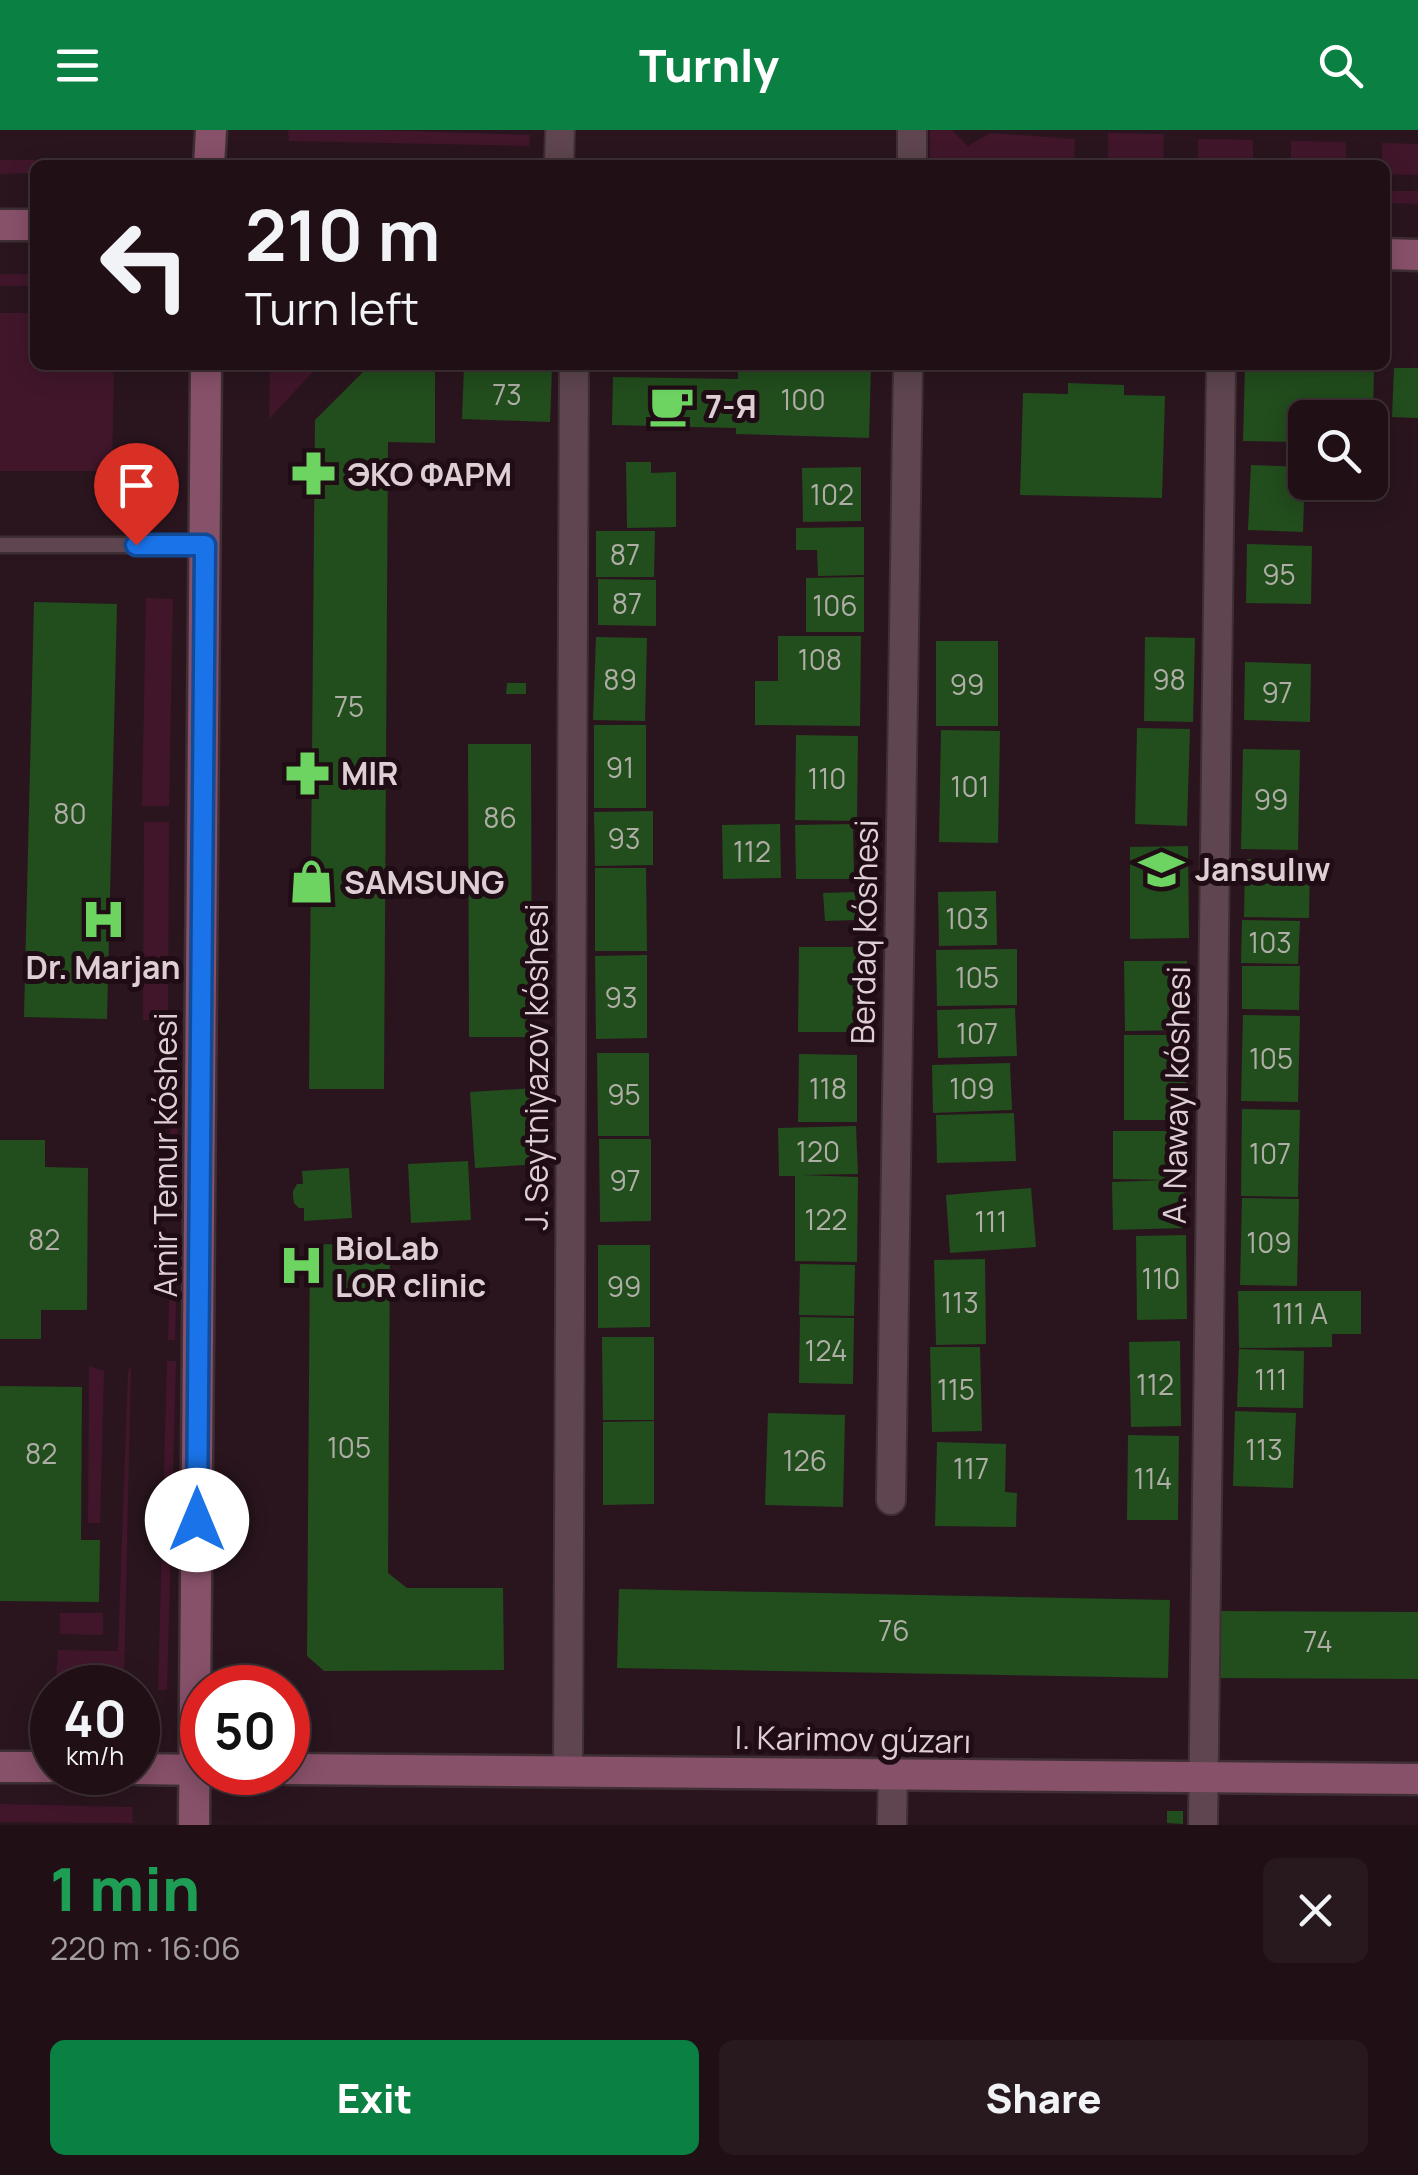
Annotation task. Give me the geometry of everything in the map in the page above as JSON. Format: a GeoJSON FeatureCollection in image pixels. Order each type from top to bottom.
{"type":"FeatureCollection","features":[{"type":"Feature","properties":{"kind":"main road"},"geometry":{"type":"LineString","coordinates":[[210,130],[210,160]]}},
{"type":"Feature","properties":{"kind":"main road"},"geometry":{"type":"LineString","coordinates":[[0,225],[30,225]]}},
{"type":"Feature","properties":{"kind":"main road"},"geometry":{"type":"LineString","coordinates":[[1390,254],[1418,255]]}},
{"type":"Feature","properties":{"kind":"main road","name":"Amir Temur kóshesi"},"geometry":{"type":"LineString","coordinates":[[200,1665],[206,370]]}},
{"type":"Feature","properties":{"kind":"main road"},"geometry":{"type":"LineString","coordinates":[[0,1767],[30,1767]]}},
{"type":"Feature","properties":{"kind":"main road","name":"I. Karimov gúzarı"},"geometry":{"type":"LineString","coordinates":[[310,1769],[1418,1780]]}},
{"type":"Feature","properties":{"kind":"main road","name":"Amir Temur kóshesi"},"geometry":{"type":"LineString","coordinates":[[194,1825],[197,1795]]}},
{"type":"Feature","properties":{"kind":"street"},"geometry":{"type":"LineString","coordinates":[[559,160],[560,130]]}},
{"type":"Feature","properties":{"kind":"street"},"geometry":{"type":"LineString","coordinates":[[912,130],[912,160]]}},
{"type":"Feature","properties":{"kind":"street","name":"J. Seytniyazov kóshesi"},"geometry":{"type":"LineString","coordinates":[[568,1770],[574,370]]}},
{"type":"Feature","properties":{"kind":"street","name":"Berdaq kóshesi"},"geometry":{"type":"LineString","coordinates":[[891,1500],[908,370]]}},
{"type":"Feature","properties":{"kind":"street","name":"A. Nawayı kóshesi"},"geometry":{"type":"LineString","coordinates":[[1204,1825],[1222,370]]}},
{"type":"Feature","properties":{"kind":"street"},"geometry":{"type":"LineString","coordinates":[[892,1825],[893,1776]]}},
{"type":"Feature","properties":{"kind":"lane"},"geometry":{"type":"LineString","coordinates":[[0,545],[205,545]]}},
{"type":"Feature","properties":{"kind":"shaded area"},"geometry":{"type":"Polygon","coordinates":[[[288,130],[530,135],[529,146],[289,141],[288,130]]]}},
{"type":"Feature","properties":{"kind":"shaded area"},"geometry":{"type":"Polygon","coordinates":[[[930,130],[952,130],[968,146],[990,133],[1075,139],[1074,160],[930,160],[930,130]]]}},
{"type":"Feature","properties":{"kind":"shaded area"},"geometry":{"type":"Polygon","coordinates":[[[1108,133],[1164,134],[1163,160],[1108,160],[1108,133]]]}},
{"type":"Feature","properties":{"kind":"shaded area"},"geometry":{"type":"Polygon","coordinates":[[[1198,139],[1253,140],[1253,160],[1198,160],[1198,139]]]}},
{"type":"Feature","properties":{"kind":"shaded area"},"geometry":{"type":"Polygon","coordinates":[[[1291,141],[1346,142],[1346,160],[1291,160],[1291,141]]]}},
{"type":"Feature","properties":{"kind":"shaded area"},"geometry":{"type":"Polygon","coordinates":[[[1382,143],[1418,144],[1418,175],[1390,174],[1390,160],[1382,160],[1382,143]]]}},
{"type":"Feature","properties":{"kind":"shaded area"},"geometry":{"type":"Polygon","coordinates":[[[142,159],[30,160],[30,173],[0,174],[0,160],[142,159]]]}},
{"type":"Feature","properties":{"kind":"shaded area"},"geometry":{"type":"Polygon","coordinates":[[[1390,191],[1418,191],[1418,204],[1390,203],[1390,191]]]}},
{"type":"Feature","properties":{"kind":"shaded area"},"geometry":{"type":"Polygon","coordinates":[[[0,274],[30,274],[30,286],[0,286],[0,274]]]}},
{"type":"Feature","properties":{"kind":"shaded area"},"geometry":{"type":"Polygon","coordinates":[[[0,313],[30,313],[30,370],[114,370],[112,471],[0,471],[0,313]]]}},
{"type":"Feature","properties":{"kind":"shaded area"},"geometry":{"type":"Polygon","coordinates":[[[270,370],[314,370],[269,419],[270,370]]]}},
{"type":"Feature","properties":{"kind":"shaded area"},"geometry":{"type":"Polygon","coordinates":[[[146,598],[173,599],[169,806],[142,806],[146,598]]]}},
{"type":"Feature","properties":{"kind":"shaded area"},"geometry":{"type":"Polygon","coordinates":[[[144,822],[169,822],[168,1020],[143,1020],[144,822]]]}},
{"type":"Feature","properties":{"kind":"shaded area"},"geometry":{"type":"Polygon","coordinates":[[[171,1106],[178,1107],[176,1209],[169,1209],[171,1106]]]}},
{"type":"Feature","properties":{"kind":"shaded area"},"geometry":{"type":"Polygon","coordinates":[[[170,1269],[177,1269],[175,1340],[168,1340],[170,1269]]]}},
{"type":"Feature","properties":{"kind":"shaded area"},"geometry":{"type":"Polygon","coordinates":[[[167,1361],[176,1361],[167,1690],[160,1690],[167,1361]]]}},
{"type":"Feature","properties":{"kind":"shaded area"},"geometry":{"type":"Polygon","coordinates":[[[131,1365],[124,1665],[57,1665],[58,1650],[118,1651],[131,1365]]]}},
{"type":"Feature","properties":{"kind":"shaded area"},"geometry":{"type":"Polygon","coordinates":[[[89,1366],[104,1371],[100,1523],[88,1523],[89,1366]]]}},
{"type":"Feature","properties":{"kind":"shaded area"},"geometry":{"type":"Polygon","coordinates":[[[60,1613],[103,1613],[103,1635],[60,1634],[60,1613]]]}},
{"type":"Feature","properties":{"kind":"shaded area"},"geometry":{"type":"Polygon","coordinates":[[[0,1804],[132,1807],[133,1823],[0,1822],[0,1804]]]}},
{"type":"Feature","properties":{"kind":"building"},"geometry":{"type":"Polygon","coordinates":[[[1394,368],[1418,368],[1418,418],[1392,417],[1394,368]]]}},
{"type":"Feature","properties":{"kind":"building"},"geometry":{"type":"Polygon","coordinates":[[[365,370],[435,370],[435,443],[388,442],[384,1089],[309,1089],[315,420],[365,370]]]}},
{"type":"Feature","properties":{"kind":"building"},"geometry":{"type":"Polygon","coordinates":[[[464,370],[552,370],[550,422],[462,419],[464,370]]]}},
{"type":"Feature","properties":{"kind":"building"},"geometry":{"type":"Polygon","coordinates":[[[738,370],[871,370],[869,438],[736,434],[736,428],[612,425],[613,377],[738,379],[738,370]]]}},
{"type":"Feature","properties":{"kind":"building"},"geometry":{"type":"Polygon","coordinates":[[[1245,370],[1374,370],[1373,400],[1288,400],[1288,442],[1243,441],[1245,370]]]}},
{"type":"Feature","properties":{"kind":"building"},"geometry":{"type":"Polygon","coordinates":[[[1068,383],[1124,385],[1124,395],[1165,396],[1162,498],[1020,495],[1023,393],[1068,394],[1068,383]]]}},
{"type":"Feature","properties":{"kind":"building"},"geometry":{"type":"Polygon","coordinates":[[[626,462],[651,462],[651,473],[676,472],[676,527],[627,528],[626,462]]]}},
{"type":"Feature","properties":{"kind":"building"},"geometry":{"type":"Polygon","coordinates":[[[1251,465],[1288,466],[1288,500],[1304,500],[1303,532],[1248,530],[1251,465]]]}},
{"type":"Feature","properties":{"kind":"building"},"geometry":{"type":"Polygon","coordinates":[[[861,467],[861,521],[803,522],[802,468],[861,467]]]}},
{"type":"Feature","properties":{"kind":"building"},"geometry":{"type":"Polygon","coordinates":[[[864,527],[864,575],[818,576],[817,550],[796,550],[796,528],[864,527]]]}},
{"type":"Feature","properties":{"kind":"building"},"geometry":{"type":"Polygon","coordinates":[[[596,531],[655,531],[654,577],[596,577],[596,531]]]}},
{"type":"Feature","properties":{"kind":"building"},"geometry":{"type":"Polygon","coordinates":[[[1247,544],[1312,546],[1311,604],[1246,603],[1247,544]]]}},
{"type":"Feature","properties":{"kind":"building"},"geometry":{"type":"Polygon","coordinates":[[[864,577],[864,632],[806,632],[806,578],[864,577]]]}},
{"type":"Feature","properties":{"kind":"building"},"geometry":{"type":"Polygon","coordinates":[[[598,579],[656,580],[656,626],[598,625],[598,579]]]}},
{"type":"Feature","properties":{"kind":"building"},"geometry":{"type":"Polygon","coordinates":[[[34,602],[117,604],[107,1019],[24,1017],[34,602]]]}},
{"type":"Feature","properties":{"kind":"building"},"geometry":{"type":"Polygon","coordinates":[[[778,636],[861,636],[860,726],[755,725],[755,681],[778,681],[778,636]]]}},
{"type":"Feature","properties":{"kind":"building"},"geometry":{"type":"Polygon","coordinates":[[[596,637],[647,638],[645,721],[593,720],[596,637]]]}},
{"type":"Feature","properties":{"kind":"building"},"geometry":{"type":"Polygon","coordinates":[[[1145,637],[1195,638],[1193,722],[1144,721],[1145,637]]]}},
{"type":"Feature","properties":{"kind":"building"},"geometry":{"type":"Polygon","coordinates":[[[936,641],[998,641],[998,726],[936,726],[936,641]]]}},
{"type":"Feature","properties":{"kind":"building"},"geometry":{"type":"Polygon","coordinates":[[[1245,662],[1311,664],[1310,722],[1244,720],[1245,662]]]}},
{"type":"Feature","properties":{"kind":"building"},"geometry":{"type":"Polygon","coordinates":[[[507,683],[526,683],[526,694],[506,694],[507,683]]]}},
{"type":"Feature","properties":{"kind":"building"},"geometry":{"type":"Polygon","coordinates":[[[594,725],[646,725],[646,808],[594,808],[594,725]]]}},
{"type":"Feature","properties":{"kind":"building"},"geometry":{"type":"Polygon","coordinates":[[[1137,728],[1190,729],[1187,826],[1135,824],[1137,728]]]}},
{"type":"Feature","properties":{"kind":"building"},"geometry":{"type":"Polygon","coordinates":[[[941,730],[1000,731],[998,843],[939,842],[941,730]]]}},
{"type":"Feature","properties":{"kind":"building"},"geometry":{"type":"Polygon","coordinates":[[[796,735],[858,736],[857,821],[795,820],[796,735]]]}},
{"type":"Feature","properties":{"kind":"building"},"geometry":{"type":"Polygon","coordinates":[[[468,744],[531,744],[532,1037],[469,1037],[468,744]]]}},
{"type":"Feature","properties":{"kind":"building"},"geometry":{"type":"Polygon","coordinates":[[[1243,749],[1300,750],[1298,850],[1241,849],[1243,749]]]}},
{"type":"Feature","properties":{"kind":"building"},"geometry":{"type":"Polygon","coordinates":[[[653,811],[653,865],[595,866],[594,812],[653,811]]]}},
{"type":"Feature","properties":{"kind":"building"},"geometry":{"type":"Polygon","coordinates":[[[780,824],[781,878],[723,879],[722,825],[780,824]]]}},
{"type":"Feature","properties":{"kind":"building"},"geometry":{"type":"Polygon","coordinates":[[[853,824],[854,879],[796,879],[795,825],[853,824]]]}},
{"type":"Feature","properties":{"kind":"building"},"geometry":{"type":"Polygon","coordinates":[[[1188,846],[1189,938],[1130,939],[1130,847],[1188,846]]]}},
{"type":"Feature","properties":{"kind":"building"},"geometry":{"type":"Polygon","coordinates":[[[1245,859],[1310,861],[1309,918],[1244,917],[1245,859]]]}},
{"type":"Feature","properties":{"kind":"building"},"geometry":{"type":"Polygon","coordinates":[[[595,868],[646,868],[647,951],[595,951],[595,868]]]}},
{"type":"Feature","properties":{"kind":"building"},"geometry":{"type":"Polygon","coordinates":[[[996,891],[997,945],[939,946],[938,892],[996,891]]]}},
{"type":"Feature","properties":{"kind":"building"},"geometry":{"type":"Polygon","coordinates":[[[855,892],[856,920],[825,921],[823,893],[855,892]]]}},
{"type":"Feature","properties":{"kind":"building"},"geometry":{"type":"Polygon","coordinates":[[[1242,920],[1300,921],[1298,964],[1241,963],[1242,920]]]}},
{"type":"Feature","properties":{"kind":"building"},"geometry":{"type":"Polygon","coordinates":[[[799,947],[861,947],[860,1032],[798,1032],[799,947]]]}},
{"type":"Feature","properties":{"kind":"building"},"geometry":{"type":"Polygon","coordinates":[[[1017,949],[1017,1005],[937,1006],[936,950],[1017,949]]]}},
{"type":"Feature","properties":{"kind":"building"},"geometry":{"type":"Polygon","coordinates":[[[647,955],[647,1038],[596,1039],[595,956],[647,955]]]}},
{"type":"Feature","properties":{"kind":"building"},"geometry":{"type":"Polygon","coordinates":[[[1124,961],[1187,961],[1187,1030],[1125,1031],[1124,961]]]}},
{"type":"Feature","properties":{"kind":"building"},"geometry":{"type":"Polygon","coordinates":[[[1242,966],[1300,966],[1299,1010],[1242,1009],[1242,966]]]}},
{"type":"Feature","properties":{"kind":"building"},"geometry":{"type":"Polygon","coordinates":[[[1015,1008],[1017,1056],[938,1058],[937,1010],[1015,1008]]]}},
{"type":"Feature","properties":{"kind":"building"},"geometry":{"type":"Polygon","coordinates":[[[1243,1015],[1300,1016],[1298,1102],[1241,1101],[1243,1015]]]}},
{"type":"Feature","properties":{"kind":"building"},"geometry":{"type":"Polygon","coordinates":[[[1124,1035],[1186,1035],[1186,1120],[1124,1120],[1124,1035]]]}},
{"type":"Feature","properties":{"kind":"building"},"geometry":{"type":"Polygon","coordinates":[[[597,1053],[649,1053],[649,1136],[598,1136],[597,1053]]]}},
{"type":"Feature","properties":{"kind":"building"},"geometry":{"type":"Polygon","coordinates":[[[799,1054],[857,1055],[857,1122],[798,1122],[799,1054]]]}},
{"type":"Feature","properties":{"kind":"building"},"geometry":{"type":"Polygon","coordinates":[[[1010,1063],[1012,1110],[933,1113],[932,1065],[1010,1063]]]}},
{"type":"Feature","properties":{"kind":"building"},"geometry":{"type":"Polygon","coordinates":[[[536,1088],[541,1164],[475,1168],[470,1092],[536,1088]]]}},
{"type":"Feature","properties":{"kind":"building"},"geometry":{"type":"Polygon","coordinates":[[[1242,1109],[1300,1110],[1298,1197],[1241,1196],[1242,1109]]]}},
{"type":"Feature","properties":{"kind":"building"},"geometry":{"type":"Polygon","coordinates":[[[1014,1113],[1016,1161],[937,1163],[936,1115],[1014,1113]]]}},
{"type":"Feature","properties":{"kind":"building"},"geometry":{"type":"Polygon","coordinates":[[[856,1126],[858,1174],[802,1175],[858,1177],[857,1262],[795,1261],[795,1176],[779,1176],[778,1128],[856,1126]]]}},
{"type":"Feature","properties":{"kind":"building"},"geometry":{"type":"Polygon","coordinates":[[[1113,1131],[1184,1131],[1185,1228],[1113,1230],[1112,1182],[1168,1180],[1113,1179],[1113,1131]]]}},
{"type":"Feature","properties":{"kind":"building"},"geometry":{"type":"Polygon","coordinates":[[[599,1139],[651,1139],[651,1221],[600,1222],[599,1139]]]}},
{"type":"Feature","properties":{"kind":"building"},"geometry":{"type":"Polygon","coordinates":[[[0,1140],[45,1140],[45,1167],[88,1168],[87,1310],[41,1310],[41,1339],[0,1339],[0,1140]]]}},
{"type":"Feature","properties":{"kind":"building"},"geometry":{"type":"Polygon","coordinates":[[[468,1161],[471,1220],[411,1223],[408,1164],[468,1161]]]}},
{"type":"Feature","properties":{"kind":"building"},"geometry":{"type":"Polygon","coordinates":[[[349,1168],[352,1218],[304,1221],[304,1208],[294,1203],[293,1197],[297,1184],[303,1184],[302,1171],[349,1168]]]}},
{"type":"Feature","properties":{"kind":"building"},"geometry":{"type":"Polygon","coordinates":[[[1031,1188],[1036,1247],[950,1253],[946,1195],[1031,1188]]]}},
{"type":"Feature","properties":{"kind":"building"},"geometry":{"type":"Polygon","coordinates":[[[1242,1198],[1299,1199],[1297,1286],[1240,1285],[1242,1198]]]}},
{"type":"Feature","properties":{"kind":"building"},"geometry":{"type":"Polygon","coordinates":[[[1186,1235],[1187,1319],[1137,1320],[1136,1236],[1186,1235]]]}},
{"type":"Feature","properties":{"kind":"building"},"geometry":{"type":"Polygon","coordinates":[[[310,1244],[390,1245],[388,1573],[407,1588],[503,1588],[504,1670],[324,1671],[307,1656],[310,1244]]]}},
{"type":"Feature","properties":{"kind":"building"},"geometry":{"type":"Polygon","coordinates":[[[598,1245],[650,1245],[650,1327],[598,1328],[598,1245]]]}},
{"type":"Feature","properties":{"kind":"building"},"geometry":{"type":"Polygon","coordinates":[[[985,1259],[986,1344],[936,1345],[934,1260],[985,1259]]]}},
{"type":"Feature","properties":{"kind":"building"},"geometry":{"type":"Polygon","coordinates":[[[800,1264],[855,1265],[854,1316],[799,1315],[800,1264]]]}},
{"type":"Feature","properties":{"kind":"building"},"geometry":{"type":"Polygon","coordinates":[[[1238,1291],[1361,1291],[1361,1334],[1332,1334],[1332,1347],[1239,1348],[1238,1291]]]}},
{"type":"Feature","properties":{"kind":"building"},"geometry":{"type":"Polygon","coordinates":[[[800,1317],[854,1318],[853,1384],[799,1383],[800,1317]]]}},
{"type":"Feature","properties":{"kind":"building"},"geometry":{"type":"Polygon","coordinates":[[[602,1337],[654,1337],[654,1420],[603,1420],[602,1337]]]}},
{"type":"Feature","properties":{"kind":"building"},"geometry":{"type":"Polygon","coordinates":[[[1180,1341],[1181,1426],[1131,1427],[1129,1342],[1180,1341]]]}},
{"type":"Feature","properties":{"kind":"building"},"geometry":{"type":"Polygon","coordinates":[[[930,1347],[980,1347],[982,1431],[932,1432],[930,1347]]]}},
{"type":"Feature","properties":{"kind":"building"},"geometry":{"type":"Polygon","coordinates":[[[1239,1349],[1304,1351],[1303,1408],[1237,1407],[1239,1349]]]}},
{"type":"Feature","properties":{"kind":"building"},"geometry":{"type":"Polygon","coordinates":[[[0,1386],[82,1387],[81,1540],[100,1540],[99,1602],[0,1601],[0,1386]]]}},
{"type":"Feature","properties":{"kind":"building"},"geometry":{"type":"Polygon","coordinates":[[[1235,1411],[1296,1413],[1293,1488],[1233,1486],[1235,1411]]]}},
{"type":"Feature","properties":{"kind":"building"},"geometry":{"type":"Polygon","coordinates":[[[768,1413],[845,1415],[843,1507],[765,1505],[768,1413]]]}},
{"type":"Feature","properties":{"kind":"building"},"geometry":{"type":"Polygon","coordinates":[[[654,1421],[654,1504],[603,1505],[603,1422],[654,1421]]]}},
{"type":"Feature","properties":{"kind":"building"},"geometry":{"type":"Polygon","coordinates":[[[1128,1435],[1179,1436],[1178,1520],[1127,1520],[1128,1435]]]}},
{"type":"Feature","properties":{"kind":"building"},"geometry":{"type":"Polygon","coordinates":[[[937,1442],[1006,1444],[1005,1492],[1017,1493],[1016,1527],[935,1526],[937,1442]]]}},
{"type":"Feature","properties":{"kind":"building"},"geometry":{"type":"Polygon","coordinates":[[[619,1589],[1170,1600],[1168,1678],[617,1668],[619,1589]]]}},
{"type":"Feature","properties":{"kind":"building"},"geometry":{"type":"Polygon","coordinates":[[[1218,1611],[1418,1612],[1418,1679],[1217,1678],[1218,1611]]]}},
{"type":"Feature","properties":{"kind":"building"},"geometry":{"type":"Polygon","coordinates":[[[1167,1811],[1183,1811],[1183,1824],[1167,1823],[1167,1811]]]}},
{"type":"Feature","properties":{"kind":"place","name":"7-Я"},"geometry":{"type":"Point","coordinates":[672,406]}},
{"type":"Feature","properties":{"kind":"place","name":"ЭКО ФАРМ"},"geometry":{"type":"Point","coordinates":[314,474]}},
{"type":"Feature","properties":{"kind":"place","name":"MIR"},"geometry":{"type":"Point","coordinates":[308,773]}},
{"type":"Feature","properties":{"kind":"place","name":"Jansulıw"},"geometry":{"type":"Point","coordinates":[1162,869]}},
{"type":"Feature","properties":{"kind":"place","name":"SAMSUNG"},"geometry":{"type":"Point","coordinates":[311,882]}},
{"type":"Feature","properties":{"kind":"place","name":"Dr. Marjan"},"geometry":{"type":"Point","coordinates":[103,919]}},
{"type":"Feature","properties":{"kind":"place","name":"BioLab LOR clinic"},"geometry":{"type":"Point","coordinates":[302,1266]}},
{"type":"Feature","properties":{"kind":"route"},"geometry":{"type":"LineString","coordinates":[[136,545],[205,545],[197,1520]]}}]}
